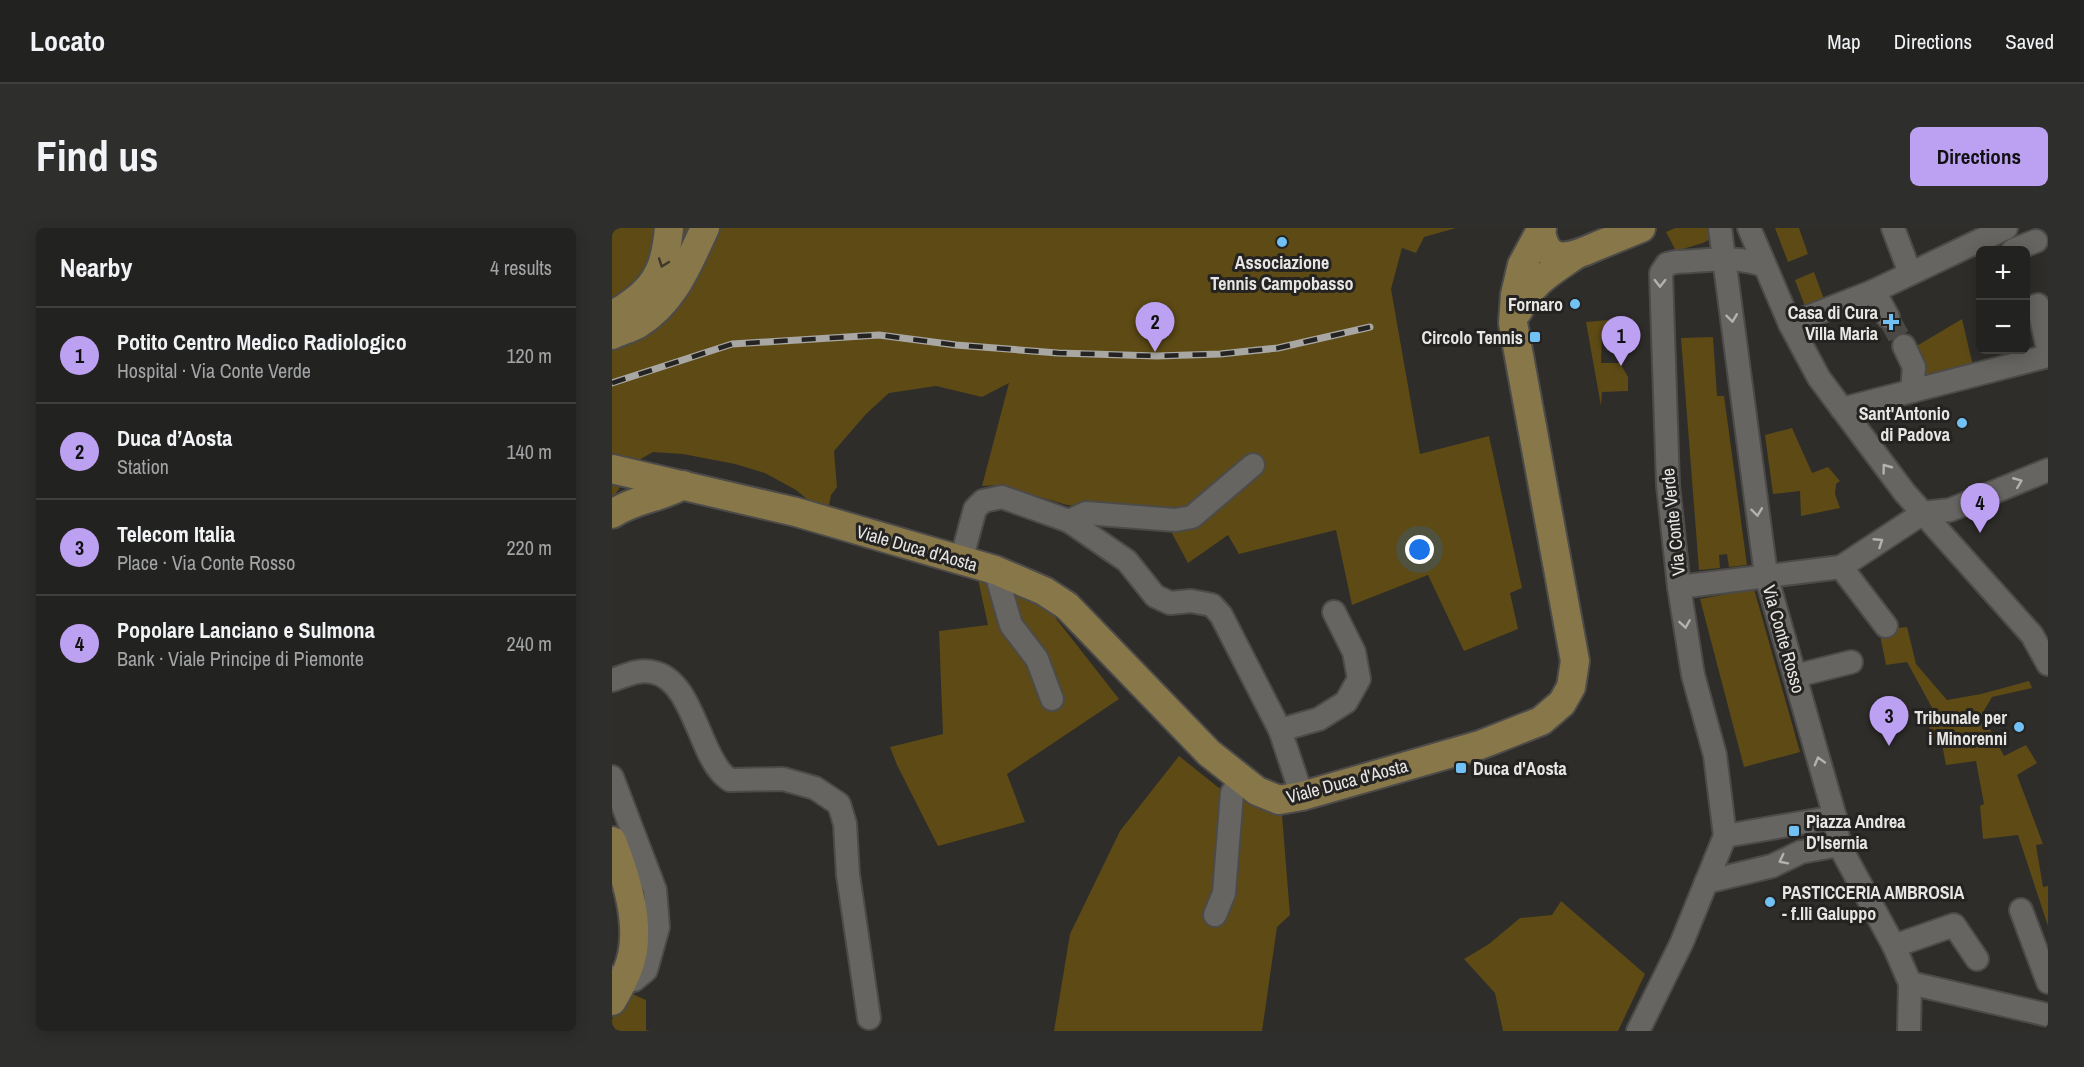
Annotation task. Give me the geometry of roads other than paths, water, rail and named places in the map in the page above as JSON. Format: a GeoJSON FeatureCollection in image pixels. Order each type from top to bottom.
{"type":"FeatureCollection","features":[{"type":"Feature","properties":{"kind":"main road"},"geometry":{"type":"LineString","coordinates":[[612,314],[645,294],[658,276],[667,252],[669,228]]}},
{"type":"Feature","properties":{"kind":"main road"},"geometry":{"type":"LineString","coordinates":[[612,334],[638,324],[668,298],[681,279],[705,228]]}},
{"type":"Feature","properties":{"kind":"main road"},"geometry":{"type":"LineString","coordinates":[[1513,323],[1524,299],[1539,280],[1574,256],[1641,228]]}},
{"type":"Feature","properties":{"kind":"main road"},"geometry":{"type":"LineString","coordinates":[[1541,229],[1542,242],[1550,252],[1561,257],[1574,256]]}},
{"type":"Feature","properties":{"kind":"main road","name":"Viale Duca d'Aosta"},"geometry":{"type":"LineString","coordinates":[[614,457],[683,485],[796,512],[995,570],[1044,591],[1067,606],[1209,753],[1257,791],[1279,800],[1302,796],[1480,744],[1541,721],[1562,703],[1571,687],[1575,661],[1513,323],[1515,295],[1522,265],[1541,229]]}},
{"type":"Feature","properties":{"kind":"main road"},"geometry":{"type":"LineString","coordinates":[[614,457],[692,468],[741,482],[796,512]]}},
{"type":"Feature","properties":{"kind":"main road"},"geometry":{"type":"LineString","coordinates":[[612,513],[621,507],[683,485]]}},
{"type":"Feature","properties":{"kind":"main road"},"geometry":{"type":"LineString","coordinates":[[612,841],[627,881],[632,912],[633,942],[631,961],[616,986]]}},
{"type":"Feature","properties":{"kind":"street","name":"Via Conte Rosso"},"geometry":{"type":"LineString","coordinates":[[1720,228],[1766,575],[1834,817],[1839,844],[1894,946],[1910,982],[1909,1031]]}},
{"type":"Feature","properties":{"kind":"street"},"geometry":{"type":"LineString","coordinates":[[1893,228],[1910,273]]}},
{"type":"Feature","properties":{"kind":"street"},"geometry":{"type":"LineString","coordinates":[[1790,324],[1874,291],[2006,228]]}},
{"type":"Feature","properties":{"kind":"street"},"geometry":{"type":"LineString","coordinates":[[1752,231],[1790,324],[1819,378],[1905,493],[2032,635],[2048,664]]}},
{"type":"Feature","properties":{"kind":"street"},"geometry":{"type":"LineString","coordinates":[[2023,246],[2036,241]]}},
{"type":"Feature","properties":{"kind":"street"},"geometry":{"type":"LineString","coordinates":[[1725,260],[1754,261],[1765,266]]}},
{"type":"Feature","properties":{"kind":"street","name":"Via Conte Verde"},"geometry":{"type":"LineString","coordinates":[[1725,260],[1667,264],[1660,278],[1668,485],[1679,587],[1693,675],[1715,755],[1725,836]]}},
{"type":"Feature","properties":{"kind":"street"},"geometry":{"type":"LineString","coordinates":[[1874,291],[1888,317]]}},
{"type":"Feature","properties":{"kind":"street"},"geometry":{"type":"LineString","coordinates":[[2030,307],[2038,305],[2048,349]]}},
{"type":"Feature","properties":{"kind":"street"},"geometry":{"type":"LineString","coordinates":[[1904,346],[1914,367],[1912,391]]}},
{"type":"Feature","properties":{"kind":"street"},"geometry":{"type":"LineString","coordinates":[[1842,409],[2048,356]]}},
{"type":"Feature","properties":{"kind":"street"},"geometry":{"type":"LineString","coordinates":[[1069,521],[1086,513],[1176,520],[1191,517],[1253,465]]}},
{"type":"Feature","properties":{"kind":"street"},"geometry":{"type":"LineString","coordinates":[[1679,587],[1842,567],[1923,513],[1950,510],[2048,470]]}},
{"type":"Feature","properties":{"kind":"street"},"geometry":{"type":"LineString","coordinates":[[961,561],[975,509],[983,501],[1002,497],[1069,521],[1127,561],[1155,596],[1170,603],[1191,601],[1212,605],[1221,615],[1280,730],[1302,796]]}},
{"type":"Feature","properties":{"kind":"street"},"geometry":{"type":"LineString","coordinates":[[1842,567],[1886,626]]}},
{"type":"Feature","properties":{"kind":"street"},"geometry":{"type":"LineString","coordinates":[[995,570],[1011,625],[1037,659],[1052,699]]}},
{"type":"Feature","properties":{"kind":"street"},"geometry":{"type":"LineString","coordinates":[[1280,730],[1319,718],[1346,702],[1359,680],[1354,652],[1334,612]]}},
{"type":"Feature","properties":{"kind":"street"},"geometry":{"type":"LineString","coordinates":[[1795,676],[1851,662]]}},
{"type":"Feature","properties":{"kind":"street"},"geometry":{"type":"LineString","coordinates":[[612,680],[634,672],[652,672],[670,679],[682,696],[719,771],[730,780],[783,779],[815,788],[839,804],[845,824],[848,875],[869,1018]]}},
{"type":"Feature","properties":{"kind":"street"},"geometry":{"type":"LineString","coordinates":[[612,777],[655,890],[658,927],[646,970],[634,980],[616,986]]}},
{"type":"Feature","properties":{"kind":"street"},"geometry":{"type":"LineString","coordinates":[[1215,915],[1224,893],[1232,793],[1242,778]]}},
{"type":"Feature","properties":{"kind":"street"},"geometry":{"type":"LineString","coordinates":[[1638,1031],[1682,942],[1725,836],[1834,817]]}},
{"type":"Feature","properties":{"kind":"street"},"geometry":{"type":"LineString","coordinates":[[1706,882],[1772,866],[1801,852],[1839,844]]}},
{"type":"Feature","properties":{"kind":"street"},"geometry":{"type":"LineString","coordinates":[[2021,910],[2048,982]]}},
{"type":"Feature","properties":{"kind":"street"},"geometry":{"type":"LineString","coordinates":[[1894,946],[1954,925],[1977,959]]}},
{"type":"Feature","properties":{"kind":"street"},"geometry":{"type":"LineString","coordinates":[[1910,982],[2048,1015]]}},
{"type":"Feature","properties":{"kind":"tunnel"},"geometry":{"type":"LineString","coordinates":[[1888,317],[1904,346]]}},
{"type":"Feature","properties":{"kind":"railway"},"geometry":{"type":"LineString","coordinates":[[612,383],[732,344],[879,335],[956,345],[1058,353],[1157,356],[1220,354],[1278,348],[1370,327]]}},
{"type":"Feature","properties":{"kind":"place","name":"Associazione Tennis Campobasso"},"geometry":{"type":"Point","coordinates":[1282,242]}},
{"type":"Feature","properties":{"kind":"place","name":"Fornaro"},"geometry":{"type":"Point","coordinates":[1575,304]}},
{"type":"Feature","properties":{"kind":"place","name":"Casa di Cura Villa Maria"},"geometry":{"type":"Point","coordinates":[1891,322]}},
{"type":"Feature","properties":{"kind":"place","name":"Circolo Tennis"},"geometry":{"type":"Point","coordinates":[1535,337]}},
{"type":"Feature","properties":{"kind":"place","name":"Duca d’Aosta"},"geometry":{"type":"Point","coordinates":[1155,352]}},
{"type":"Feature","properties":{"kind":"place","name":"Potito Centro Medico Radiologico"},"geometry":{"type":"Point","coordinates":[1621,366]}},
{"type":"Feature","properties":{"kind":"place","name":"Sant'Antonio di Padova"},"geometry":{"type":"Point","coordinates":[1962,423]}},
{"type":"Feature","properties":{"kind":"place","name":"Popolare Lanciano e Sulmona"},"geometry":{"type":"Point","coordinates":[1980,533]}},
{"type":"Feature","properties":{"kind":"place","name":"Tribunale per i Minorenni"},"geometry":{"type":"Point","coordinates":[2019,727]}},
{"type":"Feature","properties":{"kind":"place","name":"Telecom Italia"},"geometry":{"type":"Point","coordinates":[1889,746]}},
{"type":"Feature","properties":{"kind":"place","name":"Duca d'Aosta"},"geometry":{"type":"Point","coordinates":[1461,768]}},
{"type":"Feature","properties":{"kind":"place","name":"Piazza Andrea D'Isernia"},"geometry":{"type":"Point","coordinates":[1794,831]}},
{"type":"Feature","properties":{"kind":"place","name":"PASTICCERIA AMBROSIA - f.lli Galuppo"},"geometry":{"type":"Point","coordinates":[1770,902]}}]}
